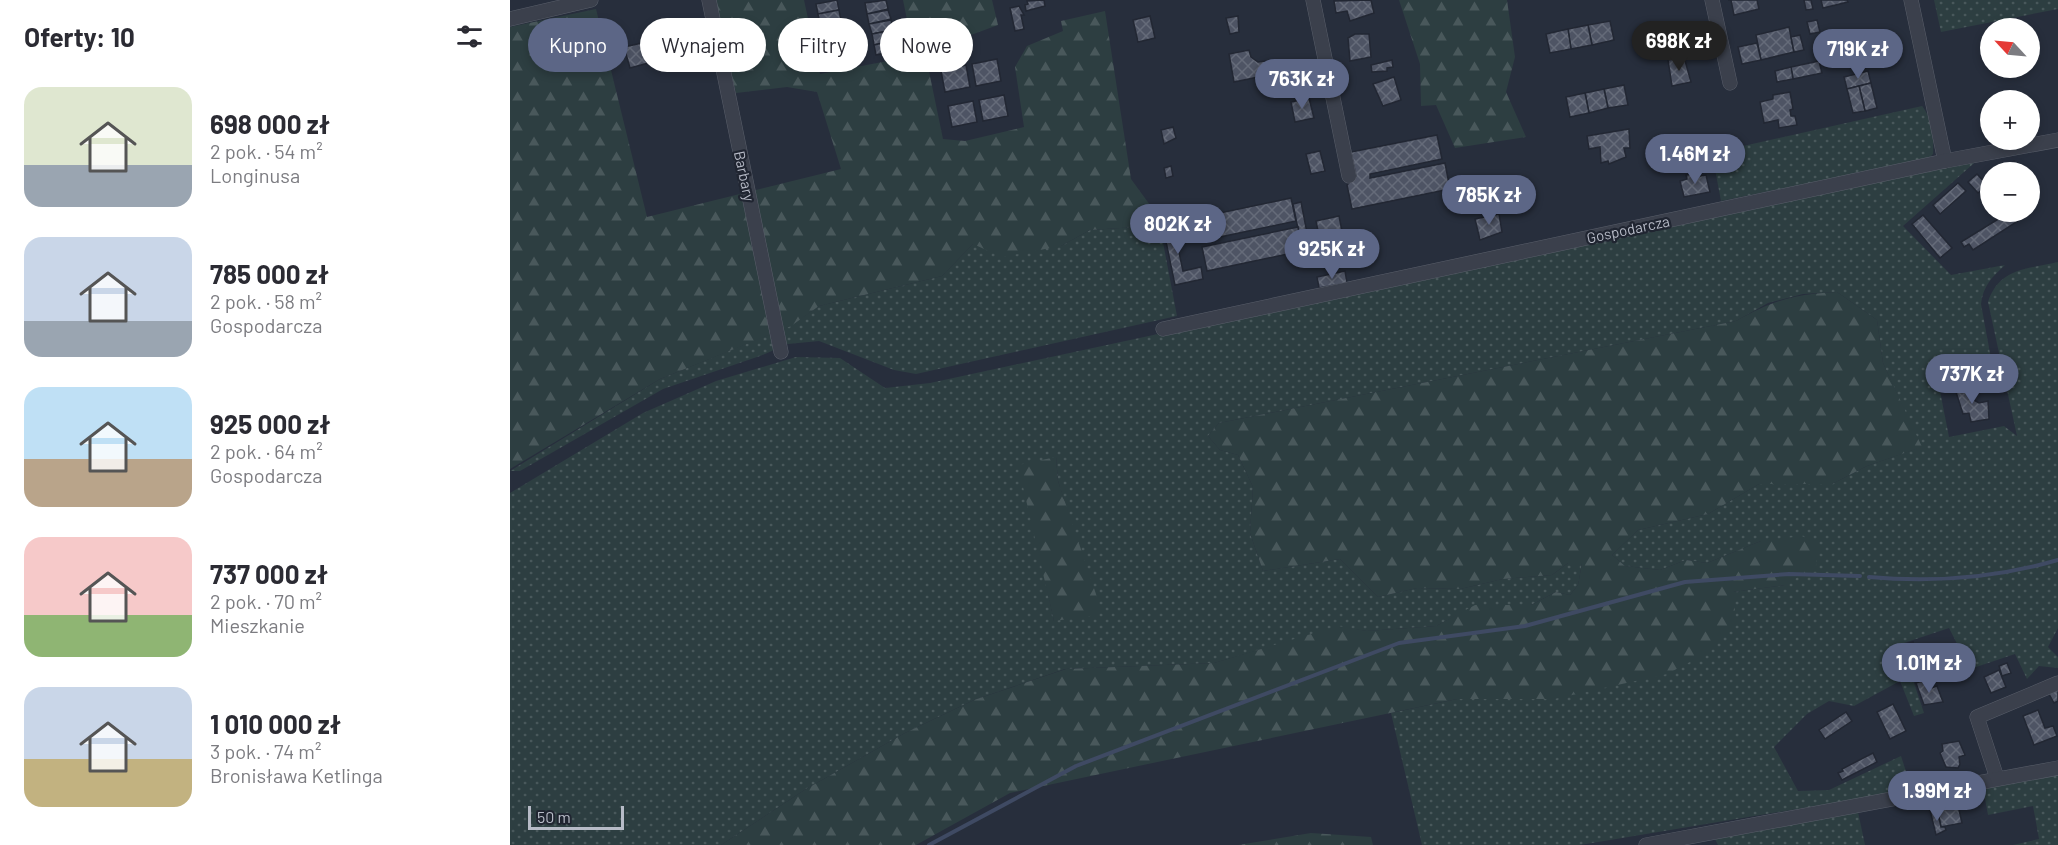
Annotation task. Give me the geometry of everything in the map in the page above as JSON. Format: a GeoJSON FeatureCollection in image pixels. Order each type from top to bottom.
{"type":"FeatureCollection","features":[{"type":"Feature","properties":{"kind":"street"},"geometry":{"type":"LineString","coordinates":[[510,19],[591,0]]}},
{"type":"Feature","properties":{"kind":"street","name":"Barbary"},"geometry":{"type":"LineString","coordinates":[[709,0],[781,352]]}},
{"type":"Feature","properties":{"kind":"street"},"geometry":{"type":"LineString","coordinates":[[1313,0],[1349,176]]}},
{"type":"Feature","properties":{"kind":"street"},"geometry":{"type":"LineString","coordinates":[[1712,0],[1730,83]]}},
{"type":"Feature","properties":{"kind":"street"},"geometry":{"type":"LineString","coordinates":[[1911,0],[1945,160]]}},
{"type":"Feature","properties":{"kind":"street","name":"Gospodarcza"},"geometry":{"type":"LineString","coordinates":[[1163,329],[1945,160],[2058,140]]}},
{"type":"Feature","properties":{"kind":"street"},"geometry":{"type":"LineString","coordinates":[[1997,778],[1977,717],[2058,684]]}},
{"type":"Feature","properties":{"kind":"street"},"geometry":{"type":"LineString","coordinates":[[1646,845],[2058,768]]}},
{"type":"Feature","properties":{"kind":"green space"},"geometry":{"type":"Polygon","coordinates":[[[713,0],[804,0],[808,18],[778,18],[778,72],[820,72],[820,74],[868,72],[868,65],[880,62],[880,72],[929,72],[943,139],[965,141],[1024,127],[1015,67],[1027,46],[1063,31],[1061,21],[1105,11],[1131,179],[1158,216],[1136,227],[1090,230],[1061,246],[1002,257],[973,244],[942,276],[819,306],[791,326],[660,379],[510,469],[510,27],[528,23],[528,72],[611,72],[647,217],[841,169],[817,92],[787,87],[736,93],[731,72],[766,72],[766,18],[717,18],[713,0]]]}},
{"type":"Feature","properties":{"kind":"green space"},"geometry":{"type":"Polygon","coordinates":[[[903,0],[992,0],[998,25],[973,34],[973,18],[907,18],[903,0]]]}},
{"type":"Feature","properties":{"kind":"green space"},"geometry":{"type":"Polygon","coordinates":[[[1399,0],[1507,0],[1515,57],[1506,92],[1526,137],[1455,148],[1436,105],[1421,106],[1420,64],[1399,0]]]}},
{"type":"Feature","properties":{"kind":"green space"},"geometry":{"type":"Polygon","coordinates":[[[1934,0],[2058,0],[2058,9],[2012,18],[1980,18],[1980,24],[1941,32],[1934,0]]]}},
{"type":"Feature","properties":{"kind":"green space"},"geometry":{"type":"Polygon","coordinates":[[[596,9],[598,18],[553,18],[596,9]]]}},
{"type":"Feature","properties":{"kind":"green space"},"geometry":{"type":"Polygon","coordinates":[[[1922,106],[1928,116],[1933,136],[1933,154],[1928,159],[1721,201],[1712,153],[1922,106]]]}},
{"type":"Feature","properties":{"kind":"green space"},"geometry":{"type":"Polygon","coordinates":[[[1981,157],[1903,226],[1951,275],[2005,265],[1989,282],[1981,304],[1994,375],[1939,386],[1949,437],[2004,426],[2017,436],[1988,302],[1999,282],[2007,276],[2025,269],[2058,262],[2058,628],[2048,647],[2058,657],[2058,668],[2039,666],[2027,679],[2015,654],[1970,669],[1949,628],[1901,644],[1924,713],[1914,716],[1900,681],[1854,706],[1829,701],[1807,714],[1774,747],[1798,791],[1829,790],[1901,756],[1912,790],[1580,845],[1422,845],[1391,713],[1457,699],[1554,699],[1733,592],[1785,585],[1761,541],[1707,563],[1686,560],[1660,570],[1625,566],[1612,555],[1638,530],[1708,514],[1759,484],[1832,484],[1867,466],[1921,447],[1883,363],[1877,320],[1837,292],[1803,294],[1768,303],[1736,321],[1219,423],[1208,436],[1220,450],[1238,455],[1253,487],[1250,533],[1263,571],[1340,559],[1378,597],[1417,588],[1460,589],[1503,579],[1552,575],[1568,563],[1582,563],[1578,585],[1570,595],[1556,592],[1531,605],[1475,606],[1436,626],[1367,631],[1338,627],[1214,663],[1065,669],[974,700],[905,733],[806,789],[721,845],[510,845],[510,493],[643,413],[716,381],[796,357],[840,358],[885,388],[930,383],[1981,157]],[[1056,457],[1039,552],[1054,621],[1074,531],[1058,481],[1056,457]]]}},
{"type":"Feature","properties":{"kind":"green space"},"geometry":{"type":"Polygon","coordinates":[[[1158,216],[1177,316],[916,374],[894,370],[819,341],[788,344],[760,356],[663,389],[520,471],[510,471],[660,379],[790,326],[819,306],[942,276],[973,244],[1061,246],[1090,230],[1136,227],[1158,216]]]}},
{"type":"Feature","properties":{"kind":"green space"},"geometry":{"type":"Polygon","coordinates":[[[1837,292],[1877,320],[1883,363],[1922,447],[1867,466],[1832,484],[1759,484],[1708,514],[1638,530],[1612,555],[1625,566],[1660,570],[1686,560],[1707,563],[1761,541],[1802,536],[1818,544],[1816,566],[1785,585],[1733,592],[1736,621],[1709,652],[1667,674],[1554,699],[1457,699],[1010,793],[916,845],[721,845],[806,789],[905,733],[974,700],[1066,669],[1214,663],[1338,626],[1367,631],[1436,626],[1475,605],[1531,605],[1556,592],[1570,595],[1578,585],[1582,563],[1568,563],[1552,575],[1503,579],[1460,589],[1417,588],[1378,597],[1340,559],[1263,571],[1250,533],[1253,487],[1238,455],[1220,450],[1208,436],[1219,423],[1736,321],[1785,299],[1808,294],[1837,292]]]}},
{"type":"Feature","properties":{"kind":"green space"},"geometry":{"type":"Polygon","coordinates":[[[1056,457],[1058,481],[1099,603],[1097,615],[1054,621],[1018,465],[1056,457]]]}},
{"type":"Feature","properties":{"kind":"green space"},"geometry":{"type":"Polygon","coordinates":[[[2058,775],[2058,845],[2013,845],[2039,839],[2033,806],[1988,815],[1983,788],[2058,775]]]}},
{"type":"Feature","properties":{"kind":"green space"},"geometry":{"type":"Polygon","coordinates":[[[1858,812],[1865,845],[1718,845],[1715,839],[1858,812]]]}},
{"type":"Feature","properties":{"kind":"green space"},"geometry":{"type":"Polygon","coordinates":[[[1311,833],[1371,837],[1373,845],[1238,845],[1311,833]]]}},
{"type":"Feature","properties":{"kind":"building"},"geometry":{"type":"Polygon","coordinates":[[[837,0],[839,10],[818,14],[816,4],[837,0]]]}},
{"type":"Feature","properties":{"kind":"building"},"geometry":{"type":"Polygon","coordinates":[[[886,0],[888,9],[867,14],[865,3],[886,0]]]}},
{"type":"Feature","properties":{"kind":"building"},"geometry":{"type":"Polygon","coordinates":[[[1044,0],[1045,6],[1026,11],[1027,1],[1044,0]]]}},
{"type":"Feature","properties":{"kind":"building"},"geometry":{"type":"Polygon","coordinates":[[[1371,0],[1374,13],[1350,21],[1347,11],[1336,13],[1334,1],[1371,0]]]}},
{"type":"Feature","properties":{"kind":"building"},"geometry":{"type":"Polygon","coordinates":[[[1731,0],[1757,0],[1759,9],[1734,15],[1731,0]]]}},
{"type":"Feature","properties":{"kind":"building"},"geometry":{"type":"Polygon","coordinates":[[[1804,0],[1811,0],[1813,9],[1806,10],[1804,0]]]}},
{"type":"Feature","properties":{"kind":"building"},"geometry":{"type":"Polygon","coordinates":[[[1821,0],[1847,0],[1848,2],[1823,8],[1821,0]]]}},
{"type":"Feature","properties":{"kind":"building"},"geometry":{"type":"Polygon","coordinates":[[[1019,6],[1024,15],[1021,15],[1024,29],[1015,31],[1010,8],[1019,6]]]}},
{"type":"Feature","properties":{"kind":"building"},"geometry":{"type":"Polygon","coordinates":[[[839,10],[841,18],[819,18],[818,14],[839,10]]]}},
{"type":"Feature","properties":{"kind":"building"},"geometry":{"type":"Polygon","coordinates":[[[888,10],[891,18],[880,18],[880,22],[869,24],[867,14],[888,10]]]}},
{"type":"Feature","properties":{"kind":"building"},"geometry":{"type":"Polygon","coordinates":[[[1150,16],[1155,38],[1138,42],[1133,20],[1150,16]]]}},
{"type":"Feature","properties":{"kind":"building"},"geometry":{"type":"Polygon","coordinates":[[[1238,16],[1239,32],[1230,34],[1226,18],[1238,16]]]}},
{"type":"Feature","properties":{"kind":"building"},"geometry":{"type":"Polygon","coordinates":[[[1817,20],[1820,32],[1810,34],[1807,22],[1817,20]]]}},
{"type":"Feature","properties":{"kind":"building"},"geometry":{"type":"Polygon","coordinates":[[[1610,21],[1614,40],[1592,45],[1588,25],[1610,21]]]}},
{"type":"Feature","properties":{"kind":"building"},"geometry":{"type":"Polygon","coordinates":[[[880,22],[880,32],[872,34],[869,24],[880,22]]]}},
{"type":"Feature","properties":{"kind":"building"},"geometry":{"type":"Polygon","coordinates":[[[1588,25],[1592,45],[1571,49],[1568,29],[1588,25]]]}},
{"type":"Feature","properties":{"kind":"building"},"geometry":{"type":"Polygon","coordinates":[[[1789,27],[1794,52],[1761,60],[1756,35],[1789,27]]]}},
{"type":"Feature","properties":{"kind":"building"},"geometry":{"type":"Polygon","coordinates":[[[1568,29],[1571,49],[1550,53],[1546,34],[1568,29]]]}},
{"type":"Feature","properties":{"kind":"building"},"geometry":{"type":"Polygon","coordinates":[[[1672,29],[1676,43],[1659,48],[1654,33],[1672,29]]]}},
{"type":"Feature","properties":{"kind":"building"},"geometry":{"type":"Polygon","coordinates":[[[880,32],[880,44],[874,45],[872,34],[880,32]]]}},
{"type":"Feature","properties":{"kind":"building"},"geometry":{"type":"Polygon","coordinates":[[[1654,33],[1656,44],[1646,46],[1643,35],[1654,33]]]}},
{"type":"Feature","properties":{"kind":"building"},"geometry":{"type":"Polygon","coordinates":[[[1355,34],[1369,34],[1371,57],[1350,61],[1348,38],[1355,34]]]}},
{"type":"Feature","properties":{"kind":"building"},"geometry":{"type":"Polygon","coordinates":[[[1800,35],[1804,50],[1794,52],[1791,37],[1800,35]]]}},
{"type":"Feature","properties":{"kind":"building"},"geometry":{"type":"Polygon","coordinates":[[[640,43],[640,65],[630,68],[628,46],[640,43]]]}},
{"type":"Feature","properties":{"kind":"building"},"geometry":{"type":"Polygon","coordinates":[[[1757,43],[1761,60],[1742,64],[1738,47],[1757,43]]]}},
{"type":"Feature","properties":{"kind":"building"},"geometry":{"type":"Polygon","coordinates":[[[1823,43],[1826,60],[1818,61],[1815,44],[1823,43]]]}},
{"type":"Feature","properties":{"kind":"building"},"geometry":{"type":"Polygon","coordinates":[[[880,44],[880,54],[876,55],[874,45],[880,44]]]}},
{"type":"Feature","properties":{"kind":"building"},"geometry":{"type":"Polygon","coordinates":[[[1249,50],[1251,57],[1258,62],[1265,61],[1268,75],[1234,82],[1229,54],[1249,50]]]}},
{"type":"Feature","properties":{"kind":"building"},"geometry":{"type":"Polygon","coordinates":[[[1684,57],[1691,82],[1672,86],[1668,60],[1684,57]]]}},
{"type":"Feature","properties":{"kind":"building"},"geometry":{"type":"Polygon","coordinates":[[[997,59],[1001,81],[976,86],[973,64],[997,59]]]}},
{"type":"Feature","properties":{"kind":"building"},"geometry":{"type":"Polygon","coordinates":[[[1392,60],[1393,67],[1387,68],[1387,71],[1372,72],[1371,65],[1392,60]]]}},
{"type":"Feature","properties":{"kind":"building"},"geometry":{"type":"Polygon","coordinates":[[[1819,61],[1822,73],[1793,79],[1791,67],[1819,61]]]}},
{"type":"Feature","properties":{"kind":"building"},"geometry":{"type":"Polygon","coordinates":[[[1791,67],[1793,79],[1777,82],[1775,71],[1791,67]]]}},
{"type":"Feature","properties":{"kind":"building"},"geometry":{"type":"Polygon","coordinates":[[[1868,71],[1871,83],[1847,89],[1844,77],[1868,71]]]}},
{"type":"Feature","properties":{"kind":"building"},"geometry":{"type":"Polygon","coordinates":[[[941,72],[967,72],[970,87],[945,92],[941,72]]]}},
{"type":"Feature","properties":{"kind":"building"},"geometry":{"type":"Polygon","coordinates":[[[1394,77],[1401,100],[1383,106],[1373,84],[1394,77]]]}},
{"type":"Feature","properties":{"kind":"building"},"geometry":{"type":"Polygon","coordinates":[[[1297,78],[1299,85],[1284,88],[1283,81],[1297,78]]]}},
{"type":"Feature","properties":{"kind":"building"},"geometry":{"type":"Polygon","coordinates":[[[1871,83],[1877,108],[1865,111],[1859,86],[1871,83]]]}},
{"type":"Feature","properties":{"kind":"building"},"geometry":{"type":"Polygon","coordinates":[[[1624,85],[1628,105],[1608,108],[1604,89],[1624,85]]]}},
{"type":"Feature","properties":{"kind":"building"},"geometry":{"type":"Polygon","coordinates":[[[1859,86],[1865,111],[1853,113],[1847,89],[1859,86]]]}},
{"type":"Feature","properties":{"kind":"building"},"geometry":{"type":"Polygon","coordinates":[[[1604,89],[1608,108],[1589,113],[1585,93],[1604,89]]]}},
{"type":"Feature","properties":{"kind":"building"},"geometry":{"type":"Polygon","coordinates":[[[1790,92],[1793,109],[1790,110],[1791,116],[1795,116],[1797,125],[1779,128],[1778,120],[1764,123],[1760,102],[1773,99],[1773,95],[1790,92]]]}},
{"type":"Feature","properties":{"kind":"building"},"geometry":{"type":"Polygon","coordinates":[[[1585,93],[1589,113],[1570,117],[1566,97],[1585,93]]]}},
{"type":"Feature","properties":{"kind":"building"},"geometry":{"type":"Polygon","coordinates":[[[1004,95],[1008,116],[983,121],[979,100],[1004,95]]]}},
{"type":"Feature","properties":{"kind":"building"},"geometry":{"type":"Polygon","coordinates":[[[1309,98],[1314,118],[1295,122],[1291,102],[1309,98]]]}},
{"type":"Feature","properties":{"kind":"building"},"geometry":{"type":"Polygon","coordinates":[[[973,101],[977,122],[952,127],[948,106],[973,101]]]}},
{"type":"Feature","properties":{"kind":"building"},"geometry":{"type":"Polygon","coordinates":[[[1173,127],[1176,138],[1164,144],[1161,130],[1173,127]]]}},
{"type":"Feature","properties":{"kind":"building"},"geometry":{"type":"Polygon","coordinates":[[[1629,129],[1630,148],[1624,148],[1626,157],[1609,164],[1608,161],[1601,163],[1600,147],[1589,149],[1587,136],[1629,129]]]}},
{"type":"Feature","properties":{"kind":"building"},"geometry":{"type":"Polygon","coordinates":[[[1437,135],[1442,159],[1370,174],[1370,178],[1445,163],[1450,189],[1352,209],[1347,185],[1356,176],[1351,152],[1437,135]]]}},
{"type":"Feature","properties":{"kind":"building"},"geometry":{"type":"Polygon","coordinates":[[[1320,151],[1325,171],[1311,174],[1306,154],[1320,151]]]}},
{"type":"Feature","properties":{"kind":"building"},"geometry":{"type":"Polygon","coordinates":[[[1171,166],[1173,176],[1166,178],[1164,168],[1171,166]]]}},
{"type":"Feature","properties":{"kind":"building"},"geometry":{"type":"Polygon","coordinates":[[[1699,173],[1700,176],[1706,175],[1710,192],[1684,197],[1680,181],[1687,179],[1686,175],[1699,173]]]}},
{"type":"Feature","properties":{"kind":"building"},"geometry":{"type":"Polygon","coordinates":[[[1977,174],[1980,177],[1980,191],[1978,193],[1968,182],[1977,174]]]}},
{"type":"Feature","properties":{"kind":"building"},"geometry":{"type":"Polygon","coordinates":[[[1958,183],[1966,191],[1940,214],[1933,205],[1958,183]]]}},
{"type":"Feature","properties":{"kind":"building"},"geometry":{"type":"Polygon","coordinates":[[[1291,198],[1296,221],[1201,241],[1196,218],[1291,198]]]}},
{"type":"Feature","properties":{"kind":"building"},"geometry":{"type":"Polygon","coordinates":[[[1301,202],[1309,243],[1301,244],[1293,204],[1301,202]]]}},
{"type":"Feature","properties":{"kind":"building"},"geometry":{"type":"Polygon","coordinates":[[[1499,214],[1502,232],[1480,240],[1475,219],[1499,214]]]}},
{"type":"Feature","properties":{"kind":"building"},"geometry":{"type":"Polygon","coordinates":[[[1923,215],[1952,248],[1940,258],[1912,224],[1923,215]]]}},
{"type":"Feature","properties":{"kind":"building"},"geometry":{"type":"Polygon","coordinates":[[[1339,216],[1342,231],[1319,236],[1316,221],[1339,216]]]}},
{"type":"Feature","properties":{"kind":"building"},"geometry":{"type":"Polygon","coordinates":[[[1171,220],[1172,223],[1179,222],[1183,242],[1177,243],[1183,271],[1201,267],[1203,279],[1175,285],[1162,222],[1171,220]]]}},
{"type":"Feature","properties":{"kind":"building"},"geometry":{"type":"Polygon","coordinates":[[[1993,222],[2016,222],[1973,250],[1969,244],[1964,247],[1961,242],[1993,222]]]}},
{"type":"Feature","properties":{"kind":"building"},"geometry":{"type":"Polygon","coordinates":[[[1298,227],[1302,251],[1207,271],[1202,247],[1298,227]]]}},
{"type":"Feature","properties":{"kind":"building"},"geometry":{"type":"Polygon","coordinates":[[[1346,230],[1346,235],[1342,236],[1345,247],[1322,251],[1319,236],[1346,230]]]}},
{"type":"Feature","properties":{"kind":"building"},"geometry":{"type":"Polygon","coordinates":[[[1345,271],[1347,283],[1319,288],[1317,277],[1345,271]]]}},
{"type":"Feature","properties":{"kind":"building"},"geometry":{"type":"Polygon","coordinates":[[[1969,386],[1972,399],[1979,403],[1988,401],[1989,419],[1971,422],[1969,413],[1963,414],[1955,389],[1969,386]]]}},
{"type":"Feature","properties":{"kind":"building"},"geometry":{"type":"Polygon","coordinates":[[[1913,642],[1919,660],[1908,663],[1903,645],[1913,642]]]}},
{"type":"Feature","properties":{"kind":"building"},"geometry":{"type":"Polygon","coordinates":[[[2007,663],[2011,673],[2002,676],[1999,666],[2007,663]]]}},
{"type":"Feature","properties":{"kind":"building"},"geometry":{"type":"Polygon","coordinates":[[[1999,670],[2006,687],[1991,693],[1984,677],[1999,670]]]}},
{"type":"Feature","properties":{"kind":"building"},"geometry":{"type":"Polygon","coordinates":[[[1925,680],[1928,689],[1937,686],[1943,702],[1924,705],[1916,683],[1925,680]]]}},
{"type":"Feature","properties":{"kind":"building"},"geometry":{"type":"Polygon","coordinates":[[[2058,689],[2058,701],[2054,703],[2049,694],[2058,689]]]}},
{"type":"Feature","properties":{"kind":"building"},"geometry":{"type":"Polygon","coordinates":[[[1893,704],[1906,731],[1890,739],[1877,712],[1893,704]]]}},
{"type":"Feature","properties":{"kind":"building"},"geometry":{"type":"Polygon","coordinates":[[[2038,710],[2045,728],[2053,726],[2057,736],[2034,745],[2023,716],[2038,710]]]}},
{"type":"Feature","properties":{"kind":"building"},"geometry":{"type":"Polygon","coordinates":[[[1846,712],[1852,721],[1825,739],[1819,730],[1846,712]]]}},
{"type":"Feature","properties":{"kind":"building"},"geometry":{"type":"Polygon","coordinates":[[[1959,741],[1965,755],[1959,757],[1958,768],[1946,767],[1940,753],[1943,751],[1942,744],[1959,741]]]}},
{"type":"Feature","properties":{"kind":"building"},"geometry":{"type":"Polygon","coordinates":[[[1873,753],[1877,762],[1842,780],[1838,773],[1843,771],[1842,769],[1873,753]]]}},
{"type":"Feature","properties":{"kind":"building"},"geometry":{"type":"Polygon","coordinates":[[[1958,805],[1962,823],[1941,827],[1937,809],[1958,805]]]}},
{"type":"Feature","properties":{"kind":"building"},"geometry":{"type":"Polygon","coordinates":[[[1937,809],[1941,827],[1945,827],[1946,830],[1936,835],[1930,810],[1937,809]]]}},
{"type":"Feature","properties":{"kind":"waterway"},"geometry":{"type":"LineString","coordinates":[[1869,577],[1965,578],[2011,571],[2058,560]]}},
{"type":"Feature","properties":{"kind":"waterway"},"geometry":{"type":"LineString","coordinates":[[929,845],[1076,766],[1399,643],[1525,626],[1685,582],[1789,574],[1860,576]]}}]}
